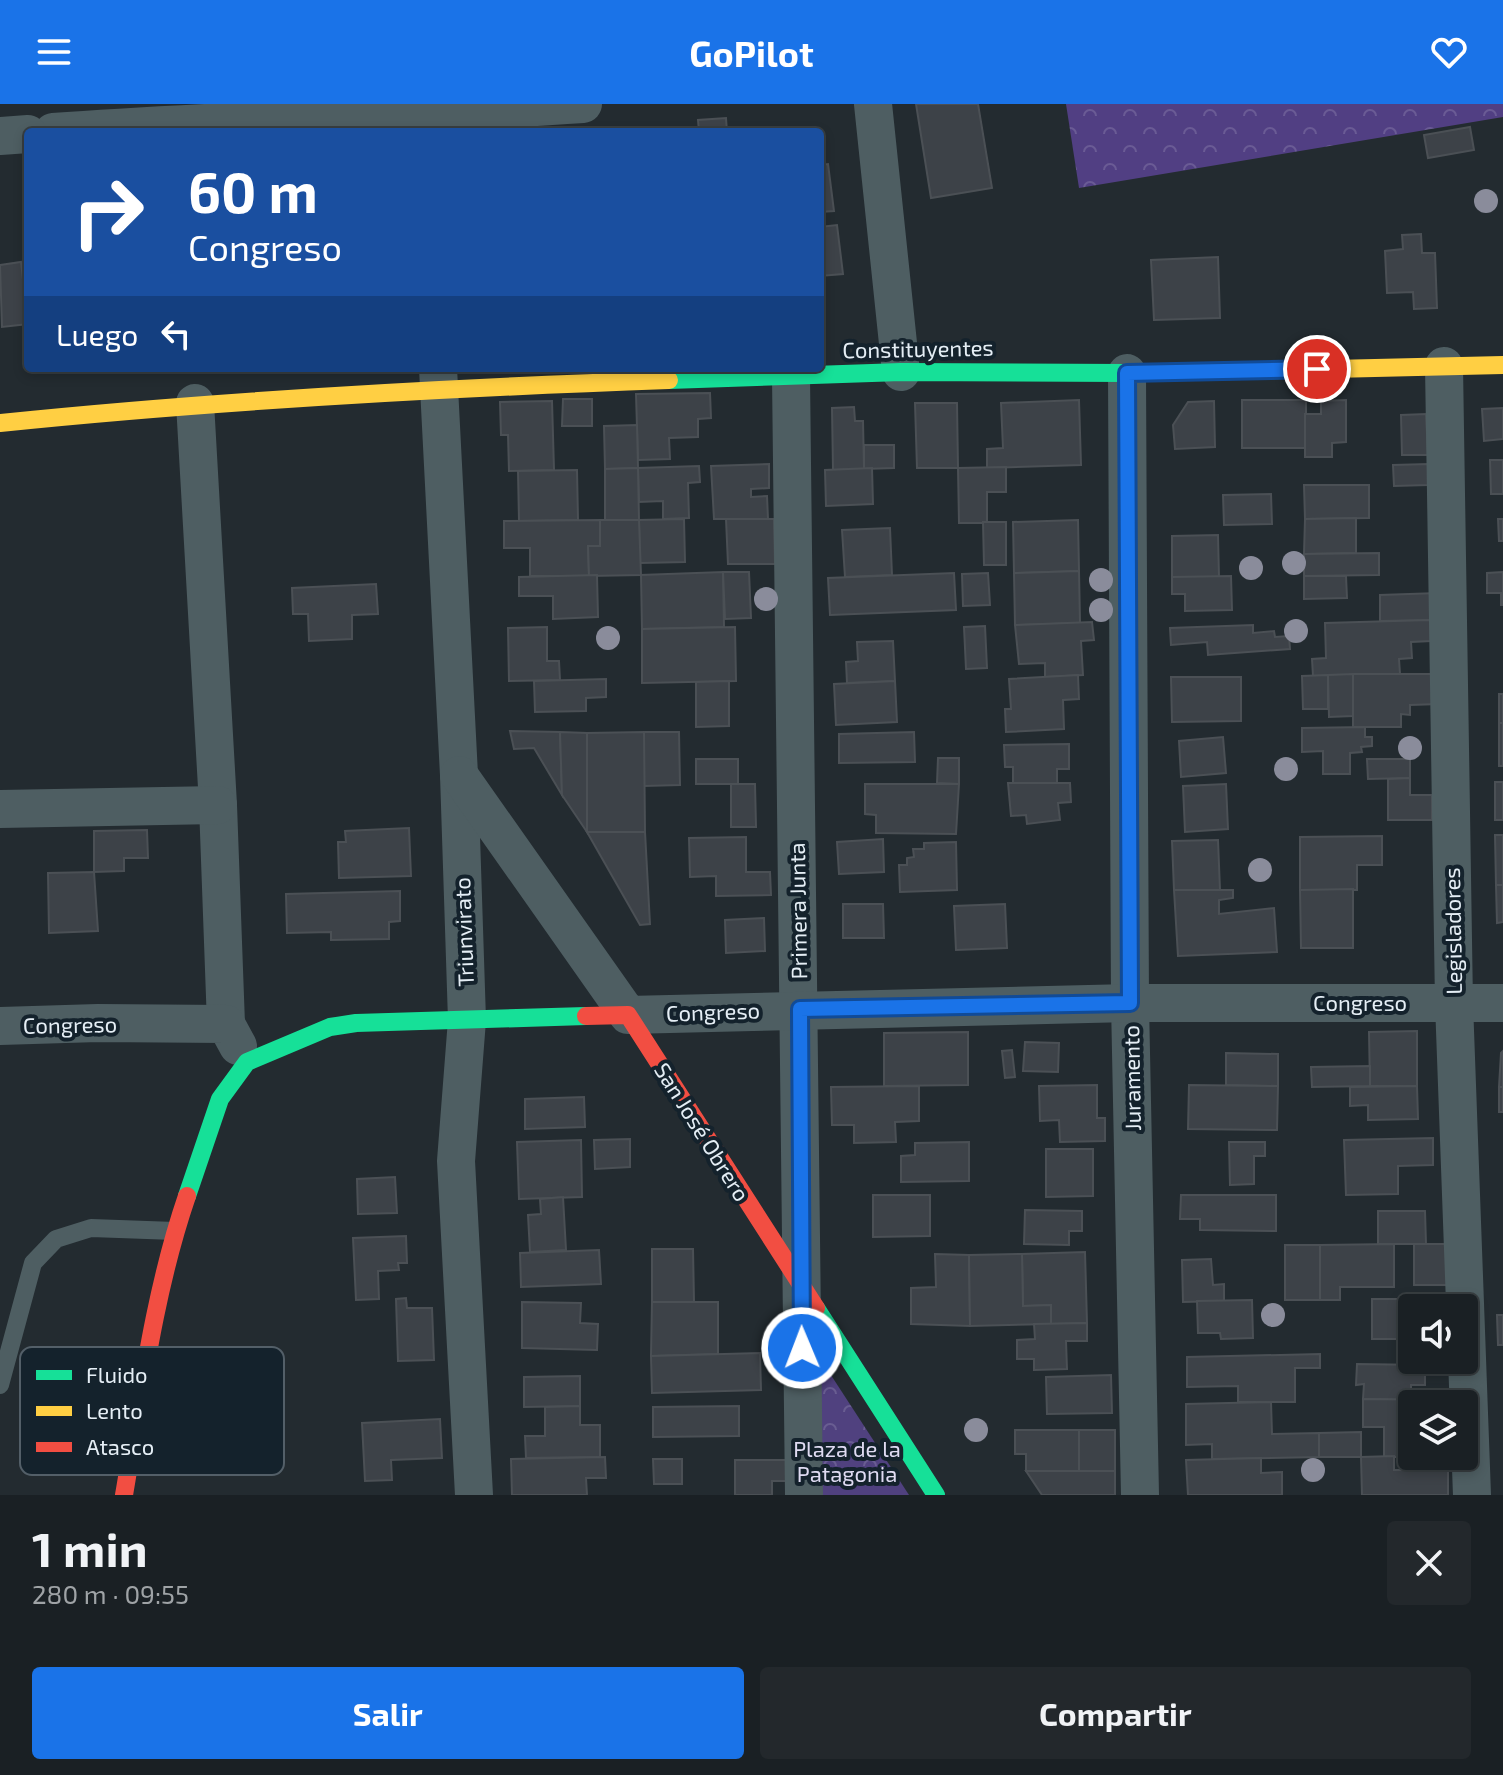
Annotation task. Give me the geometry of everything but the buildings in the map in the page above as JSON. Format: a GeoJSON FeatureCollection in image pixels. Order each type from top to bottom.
{"type":"FeatureCollection","features":[{"type":"Feature","properties":{"kind":"street"},"geometry":{"type":"LineString","coordinates":[[106,128],[173,123],[422,117],[583,104]]}},
{"type":"Feature","properties":{"kind":"street"},"geometry":{"type":"LineString","coordinates":[[873,104],[901,372]]}},
{"type":"Feature","properties":{"kind":"street"},"geometry":{"type":"LineString","coordinates":[[0,136],[24,134]]}},
{"type":"Feature","properties":{"kind":"street","name":"Constituyentes"},"geometry":{"type":"LineString","coordinates":[[0,423],[439,378],[791,376],[901,372],[1127,373],[1503,365]]}},
{"type":"Feature","properties":{"kind":"street","name":"Legisladores"},"geometry":{"type":"LineString","coordinates":[[1444,366],[1454,1003],[1472,1495]]}},
{"type":"Feature","properties":{"kind":"street","name":"Juramento"},"geometry":{"type":"LineString","coordinates":[[1127,373],[1130,1003],[1140,1495]]}},
{"type":"Feature","properties":{"kind":"street","name":"Primera Junta"},"geometry":{"type":"LineString","coordinates":[[791,376],[804,1495]]}},
{"type":"Feature","properties":{"kind":"street","name":"Triunvirato"},"geometry":{"type":"LineString","coordinates":[[439,378],[459,775],[467,1020],[456,1161],[474,1495]]}},
{"type":"Feature","properties":{"kind":"street"},"geometry":{"type":"LineString","coordinates":[[150,1347],[175,1231],[220,1099],[247,1062],[226,1024],[218,805],[195,403]]}},
{"type":"Feature","properties":{"kind":"street","name":"San José Obrero"},"geometry":{"type":"LineString","coordinates":[[459,775],[628,1015],[936,1495]]}},
{"type":"Feature","properties":{"kind":"street"},"geometry":{"type":"LineString","coordinates":[[0,809],[218,805]]}},
{"type":"Feature","properties":{"kind":"street","name":"Congreso"},"geometry":{"type":"LineString","coordinates":[[247,1062],[330,1027],[356,1023],[800,1009],[1130,1003],[1503,1003]]}},
{"type":"Feature","properties":{"kind":"street","name":"Congreso"},"geometry":{"type":"LineString","coordinates":[[0,1026],[226,1024]]}},
{"type":"Feature","properties":{"kind":"street"},"geometry":{"type":"LineString","coordinates":[[124,1495],[127,1475]]}},
{"type":"Feature","properties":{"kind":"lane"},"geometry":{"type":"LineString","coordinates":[[0,1385],[33,1263],[56,1239],[91,1228],[175,1231]]}},
{"type":"Feature","properties":{"kind":"green space"},"geometry":{"type":"Polygon","coordinates":[[[1066,104],[1503,104],[1503,117],[1079,188],[1066,104]]]}},
{"type":"Feature","properties":{"kind":"green space","name":"Plaza de la Patagonia"},"geometry":{"type":"Polygon","coordinates":[[[812,1346],[909,1495],[815,1495],[812,1346]]]}},
{"type":"Feature","properties":{"kind":"traffic: fast"},"geometry":{"type":"LineString","coordinates":[[669,380],[901,372],[1127,373],[1332,369]]}},
{"type":"Feature","properties":{"kind":"traffic: fast"},"geometry":{"type":"LineString","coordinates":[[187,1196],[220,1099],[247,1062],[330,1027],[356,1023],[586,1016]]}},
{"type":"Feature","properties":{"kind":"traffic: fast"},"geometry":{"type":"LineString","coordinates":[[816,1308],[936,1495]]}},
{"type":"Feature","properties":{"kind":"traffic: slow"},"geometry":{"type":"LineString","coordinates":[[1332,369],[1503,365]]}},
{"type":"Feature","properties":{"kind":"traffic: slow"},"geometry":{"type":"LineString","coordinates":[[0,423],[334,396],[669,380]]}},
{"type":"Feature","properties":{"kind":"traffic: jam"},"geometry":{"type":"LineString","coordinates":[[586,1016],[628,1015],[816,1308]]}},
{"type":"Feature","properties":{"kind":"traffic: jam"},"geometry":{"type":"LineString","coordinates":[[150,1347],[166,1269],[187,1196]]}},
{"type":"Feature","properties":{"kind":"traffic: jam"},"geometry":{"type":"LineString","coordinates":[[124,1495],[127,1475]]}},
{"type":"Feature","properties":{"kind":"route"},"geometry":{"type":"LineString","coordinates":[[802,1348],[800,1009],[1130,1003],[1127,373],[1317,369]]}}]}
